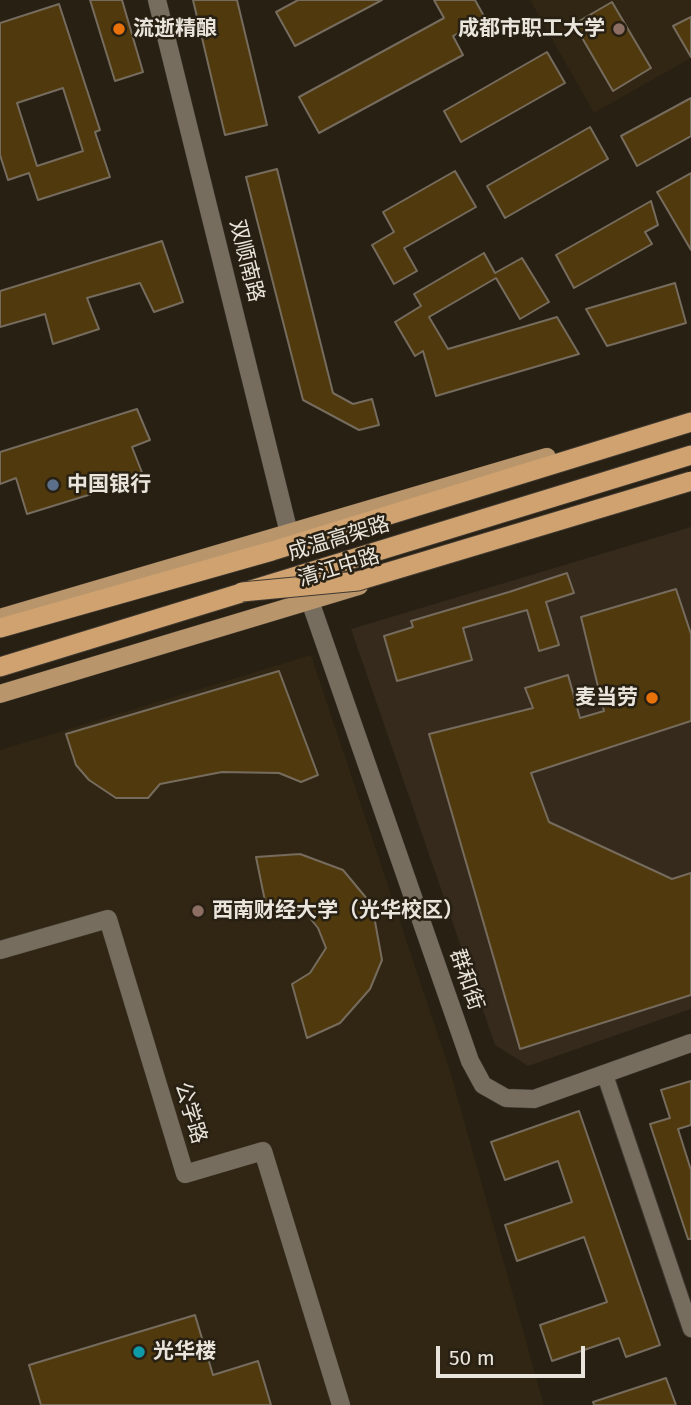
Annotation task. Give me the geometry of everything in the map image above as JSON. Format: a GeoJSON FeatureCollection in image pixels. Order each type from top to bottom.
{"type":"FeatureCollection","features":[{"type":"Feature","properties":{"kind":"highway","name":"成温高架路"},"geometry":{"type":"LineString","coordinates":[[0,628],[272,551],[691,422]]}},
{"type":"Feature","properties":{"kind":"highway","name":"成温高架路"},"geometry":{"type":"LineString","coordinates":[[0,667],[691,455]]}},
{"type":"Feature","properties":{"kind":"highway"},"geometry":{"type":"LineString","coordinates":[[242,592],[358,581],[691,481]]}},
{"type":"Feature","properties":{"kind":"main road"},"geometry":{"type":"LineString","coordinates":[[0,618],[691,414]]}},
{"type":"Feature","properties":{"kind":"main road","name":"清江中路"},"geometry":{"type":"LineString","coordinates":[[0,694],[691,487]]}},
{"type":"Feature","properties":{"kind":"street","name":"双顺南路"},"geometry":{"type":"LineString","coordinates":[[157,0],[289,533]]}},
{"type":"Feature","properties":{"kind":"street","name":"群和街"},"geometry":{"type":"LineString","coordinates":[[310,601],[470,1061],[483,1085],[506,1098],[534,1098],[691,1043]]}},
{"type":"Feature","properties":{"kind":"street","name":"公学路"},"geometry":{"type":"LineString","coordinates":[[0,950],[108,919],[185,1174],[263,1151],[341,1405]]}},
{"type":"Feature","properties":{"kind":"street"},"geometry":{"type":"LineString","coordinates":[[605,1075],[691,1329]]}},
{"type":"Feature","properties":{"kind":"shaded area","name":"成都市职工大学"},"geometry":{"type":"Polygon","coordinates":[[[530,0],[691,0],[691,58],[594,113],[530,0]]]}},
{"type":"Feature","properties":{"kind":"shaded area"},"geometry":{"type":"Polygon","coordinates":[[[691,527],[691,1009],[528,1066],[495,1045],[351,629],[691,527]]]}},
{"type":"Feature","properties":{"kind":"shaded area","name":"西南财经大学（光华校区）"},"geometry":{"type":"Polygon","coordinates":[[[311,655],[450,1071],[544,1405],[0,1405],[0,750],[311,655]]]}},
{"type":"Feature","properties":{"kind":"building"},"geometry":{"type":"Polygon","coordinates":[[[90,0],[122,0],[143,72],[115,81],[90,0]]]}},
{"type":"Feature","properties":{"kind":"building"},"geometry":{"type":"Polygon","coordinates":[[[193,0],[237,0],[267,125],[225,135],[193,0]]]}},
{"type":"Feature","properties":{"kind":"building"},"geometry":{"type":"Polygon","coordinates":[[[298,0],[382,0],[295,46],[276,12],[298,0]]]}},
{"type":"Feature","properties":{"kind":"building"},"geometry":{"type":"Polygon","coordinates":[[[434,0],[475,0],[485,18],[453,36],[463,55],[319,133],[299,97],[444,18],[434,0]]]}},
{"type":"Feature","properties":{"kind":"building"},"geometry":{"type":"Polygon","coordinates":[[[612,2],[651,68],[613,91],[574,24],[612,2]]]}},
{"type":"Feature","properties":{"kind":"building"},"geometry":{"type":"Polygon","coordinates":[[[59,4],[100,130],[95,132],[110,177],[38,200],[29,173],[8,180],[0,155],[0,23],[59,4]],[[63,88],[17,103],[37,166],[83,151],[63,88]]]}},
{"type":"Feature","properties":{"kind":"building"},"geometry":{"type":"Polygon","coordinates":[[[691,17],[691,57],[673,26],[691,17]]]}},
{"type":"Feature","properties":{"kind":"building"},"geometry":{"type":"Polygon","coordinates":[[[547,52],[565,83],[461,142],[444,111],[547,52]]]}},
{"type":"Feature","properties":{"kind":"building"},"geometry":{"type":"Polygon","coordinates":[[[691,98],[691,136],[637,166],[621,136],[691,98]]]}},
{"type":"Feature","properties":{"kind":"building"},"geometry":{"type":"Polygon","coordinates":[[[590,127],[608,159],[505,218],[487,186],[590,127]]]}},
{"type":"Feature","properties":{"kind":"building"},"geometry":{"type":"Polygon","coordinates":[[[277,169],[333,393],[353,404],[372,399],[379,425],[359,430],[303,400],[246,177],[277,169]]]}},
{"type":"Feature","properties":{"kind":"building"},"geometry":{"type":"Polygon","coordinates":[[[455,171],[476,207],[404,248],[417,271],[394,284],[372,245],[394,232],[383,212],[455,171]]]}},
{"type":"Feature","properties":{"kind":"building"},"geometry":{"type":"Polygon","coordinates":[[[691,173],[691,250],[657,192],[691,173]]]}},
{"type":"Feature","properties":{"kind":"building"},"geometry":{"type":"Polygon","coordinates":[[[651,201],[658,225],[645,232],[652,244],[574,288],[556,255],[651,201]]]}},
{"type":"Feature","properties":{"kind":"building"},"geometry":{"type":"Polygon","coordinates":[[[162,241],[183,302],[154,312],[140,283],[87,298],[99,329],[53,344],[45,314],[0,327],[0,291],[162,241]]]}},
{"type":"Feature","properties":{"kind":"building"},"geometry":{"type":"Polygon","coordinates":[[[484,253],[495,273],[522,258],[549,302],[520,319],[496,278],[429,317],[448,349],[557,317],[579,354],[436,396],[423,351],[415,356],[395,322],[421,306],[414,294],[484,253]]]}},
{"type":"Feature","properties":{"kind":"building"},"geometry":{"type":"Polygon","coordinates":[[[675,283],[686,323],[607,346],[586,309],[675,283]]]}},
{"type":"Feature","properties":{"kind":"building"},"geometry":{"type":"Polygon","coordinates":[[[137,409],[150,440],[132,447],[143,475],[27,514],[16,478],[0,484],[0,452],[137,409]]]}},
{"type":"Feature","properties":{"kind":"building"},"geometry":{"type":"Polygon","coordinates":[[[567,573],[574,593],[546,602],[559,645],[539,651],[527,610],[463,628],[472,660],[397,681],[384,636],[413,627],[411,621],[567,573]]]}},
{"type":"Feature","properties":{"kind":"building"},"geometry":{"type":"Polygon","coordinates":[[[676,589],[691,634],[691,721],[531,773],[549,822],[672,879],[691,873],[691,995],[520,1049],[429,734],[533,708],[525,688],[568,675],[580,718],[604,711],[581,617],[676,589]]]}},
{"type":"Feature","properties":{"kind":"building"},"geometry":{"type":"Polygon","coordinates":[[[279,671],[318,775],[301,782],[279,773],[222,772],[160,784],[148,798],[116,798],[89,780],[76,765],[66,734],[279,671]]]}},
{"type":"Feature","properties":{"kind":"building"},"geometry":{"type":"Polygon","coordinates":[[[300,854],[343,870],[372,905],[382,960],[370,989],[340,1023],[307,1038],[292,984],[310,973],[326,948],[318,928],[306,913],[278,903],[266,906],[256,857],[300,854]]]}},
{"type":"Feature","properties":{"kind":"building"},"geometry":{"type":"Polygon","coordinates":[[[691,1081],[691,1125],[678,1129],[691,1170],[691,1239],[688,1239],[650,1124],[670,1118],[661,1090],[691,1081]]]}},
{"type":"Feature","properties":{"kind":"building"},"geometry":{"type":"Polygon","coordinates":[[[579,1111],[660,1345],[626,1357],[619,1338],[552,1361],[540,1325],[607,1302],[584,1237],[517,1261],[505,1225],[572,1202],[558,1161],[505,1180],[491,1142],[579,1111]]]}},
{"type":"Feature","properties":{"kind":"building","name":"光华楼"},"geometry":{"type":"Polygon","coordinates":[[[195,1315],[213,1375],[258,1361],[271,1405],[41,1405],[29,1365],[195,1315]]]}},
{"type":"Feature","properties":{"kind":"building"},"geometry":{"type":"Polygon","coordinates":[[[666,1378],[676,1405],[594,1405],[593,1402],[666,1378]]]}},
{"type":"Feature","properties":{"kind":"place","name":"流逝精酿"},"geometry":{"type":"Point","coordinates":[119,29]}},
{"type":"Feature","properties":{"kind":"place","name":"成都市职工大学"},"geometry":{"type":"Point","coordinates":[619,29]}},
{"type":"Feature","properties":{"kind":"place","name":"中国银行"},"geometry":{"type":"Point","coordinates":[53,485]}},
{"type":"Feature","properties":{"kind":"place","name":"麦当劳"},"geometry":{"type":"Point","coordinates":[652,698]}},
{"type":"Feature","properties":{"kind":"place","name":"西南财经大学（光华校区）"},"geometry":{"type":"Point","coordinates":[198,911]}},
{"type":"Feature","properties":{"kind":"place","name":"光华楼"},"geometry":{"type":"Point","coordinates":[139,1352]}}]}
